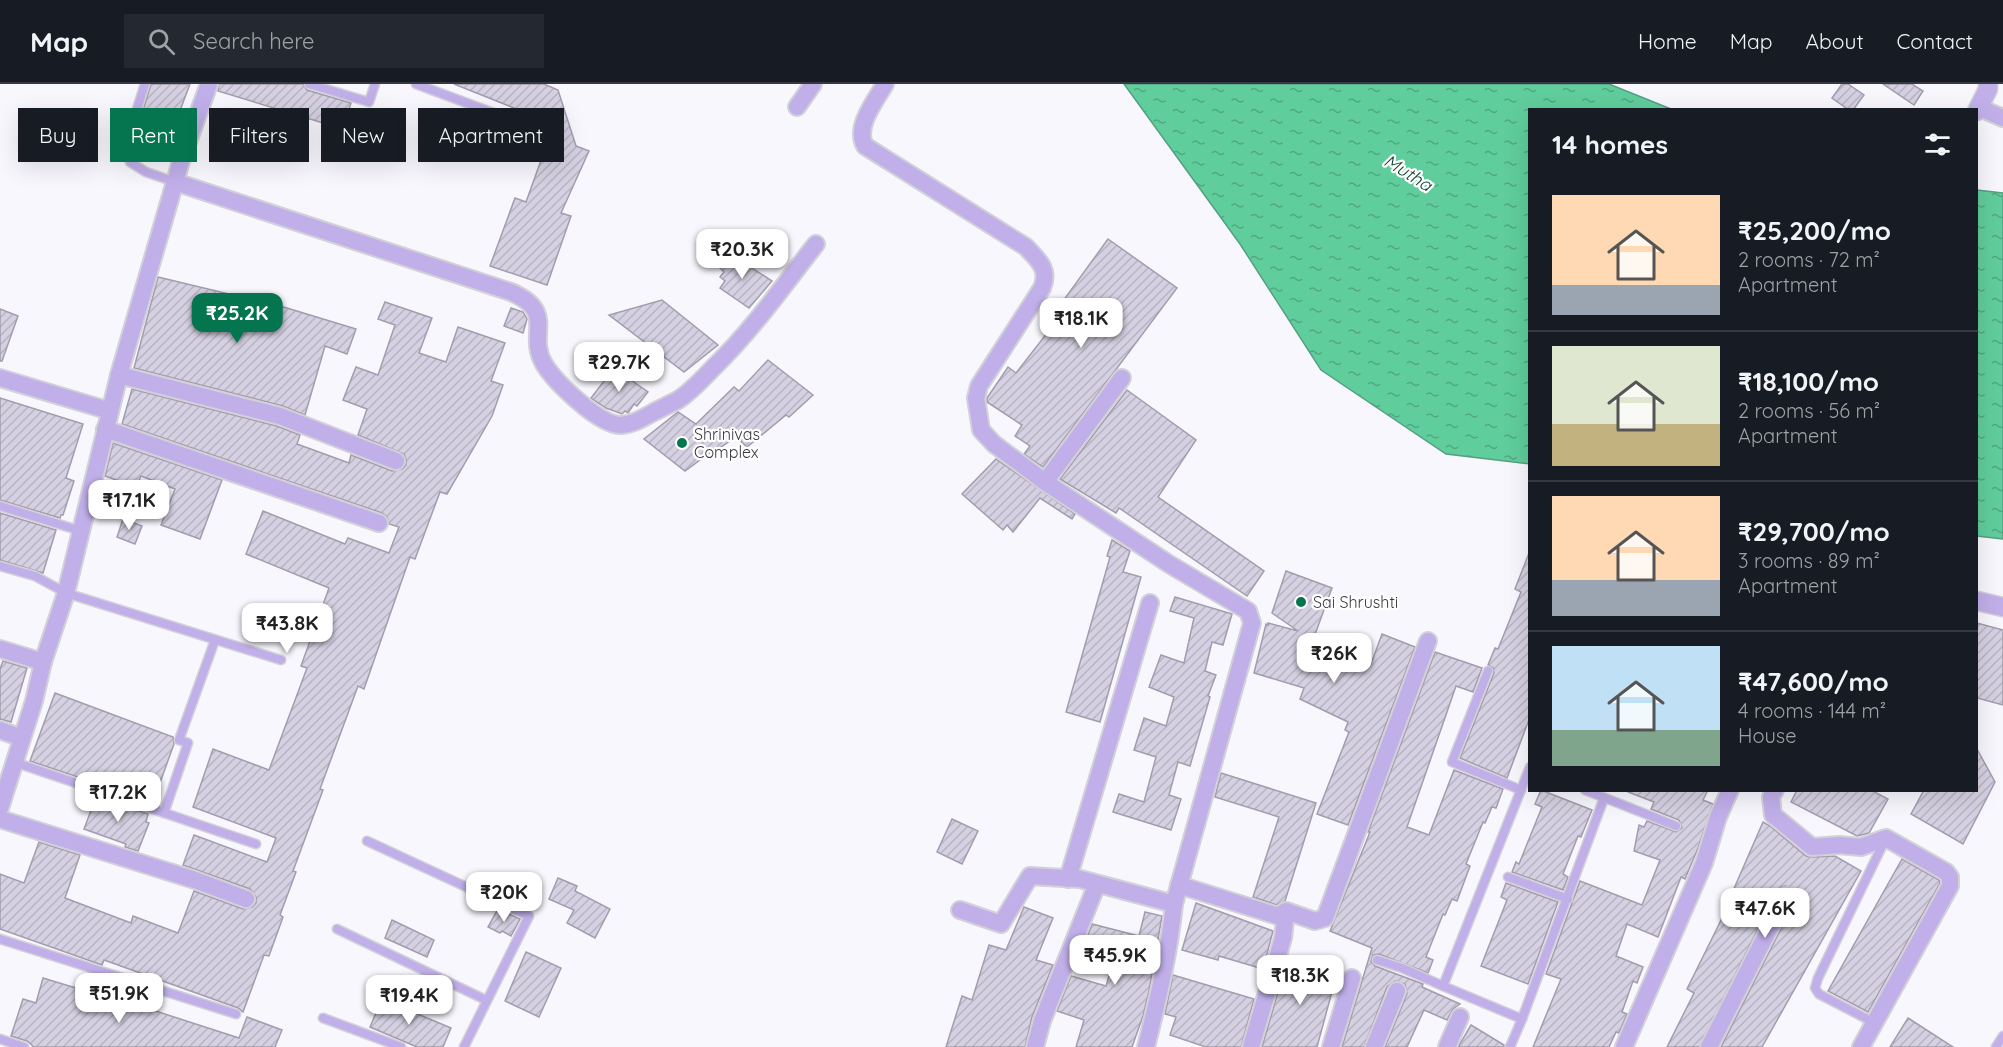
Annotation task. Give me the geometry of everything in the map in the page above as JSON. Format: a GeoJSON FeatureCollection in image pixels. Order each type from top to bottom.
{"type":"FeatureCollection","features":[{"type":"Feature","properties":{"kind":"street"},"geometry":{"type":"LineString","coordinates":[[0,808],[66,593],[119,375],[175,182],[209,84]]}},
{"type":"Feature","properties":{"kind":"street"},"geometry":{"type":"LineString","coordinates":[[797,107],[813,84]]}},
{"type":"Feature","properties":{"kind":"street"},"geometry":{"type":"LineString","coordinates":[[885,84],[863,126],[865,146],[1026,247],[1044,266],[1046,275],[1042,288],[979,386],[976,410],[981,430],[994,444],[1045,482],[1169,564],[1237,603],[1248,611],[1252,623],[1174,904],[1163,980],[1146,1047]]}},
{"type":"Feature","properties":{"kind":"street"},"geometry":{"type":"LineString","coordinates":[[1988,84],[1988,89],[1978,109],[2003,118]]}},
{"type":"Feature","properties":{"kind":"street"},"geometry":{"type":"LineString","coordinates":[[175,182],[511,292],[526,299],[533,305],[537,314],[540,351],[542,361],[548,369],[583,406],[599,418],[622,425],[637,421],[678,399],[698,384],[740,341],[816,244]]}},
{"type":"Feature","properties":{"kind":"street"},"geometry":{"type":"LineString","coordinates":[[119,375],[280,416],[396,461]]}},
{"type":"Feature","properties":{"kind":"street"},"geometry":{"type":"LineString","coordinates":[[0,378],[110,411]]}},
{"type":"Feature","properties":{"kind":"street"},"geometry":{"type":"LineString","coordinates":[[1045,482],[1122,378]]}},
{"type":"Feature","properties":{"kind":"street"},"geometry":{"type":"LineString","coordinates":[[105,429],[380,523]]}},
{"type":"Feature","properties":{"kind":"street"},"geometry":{"type":"LineString","coordinates":[[1978,601],[2003,607]]}},
{"type":"Feature","properties":{"kind":"street"},"geometry":{"type":"LineString","coordinates":[[1068,879],[1150,603]]}},
{"type":"Feature","properties":{"kind":"street"},"geometry":{"type":"LineString","coordinates":[[1286,911],[1315,921],[1325,918],[1428,640]]}},
{"type":"Feature","properties":{"kind":"street"},"geometry":{"type":"LineString","coordinates":[[0,649],[43,662]]}},
{"type":"Feature","properties":{"kind":"street"},"geometry":{"type":"LineString","coordinates":[[0,730],[22,738]]}},
{"type":"Feature","properties":{"kind":"street"},"geometry":{"type":"LineString","coordinates":[[1624,1047],[1704,863],[1718,817],[1729,792]]}},
{"type":"Feature","properties":{"kind":"street"},"geometry":{"type":"LineString","coordinates":[[1774,792],[1771,797],[1773,814],[1812,847],[1839,845],[1862,847],[1886,838],[1946,872],[1950,877],[1950,886],[1862,1047]]}},
{"type":"Feature","properties":{"kind":"street"},"geometry":{"type":"LineString","coordinates":[[0,819],[195,880],[246,899]]}},
{"type":"Feature","properties":{"kind":"street"},"geometry":{"type":"LineString","coordinates":[[960,910],[1001,924],[1030,876],[1097,884],[1174,904]]}},
{"type":"Feature","properties":{"kind":"street"},"geometry":{"type":"LineString","coordinates":[[1035,1047],[1042,1021],[1097,884]]}},
{"type":"Feature","properties":{"kind":"street"},"geometry":{"type":"LineString","coordinates":[[1179,885],[1278,916],[1286,911]]}},
{"type":"Feature","properties":{"kind":"street"},"geometry":{"type":"LineString","coordinates":[[1709,1047],[1786,896]]}},
{"type":"Feature","properties":{"kind":"street"},"geometry":{"type":"LineString","coordinates":[[1251,1047],[1283,938],[1286,911]]}},
{"type":"Feature","properties":{"kind":"street"},"geometry":{"type":"LineString","coordinates":[[1331,1047],[1352,978]]}},
{"type":"Feature","properties":{"kind":"street"},"geometry":{"type":"LineString","coordinates":[[1374,1047],[1397,991]]}},
{"type":"Feature","properties":{"kind":"street"},"geometry":{"type":"LineString","coordinates":[[1447,1047],[1460,1017]]}},
{"type":"Feature","properties":{"kind":"lane"},"geometry":{"type":"LineString","coordinates":[[145,84],[125,147],[130,162],[146,172],[175,182]]}},
{"type":"Feature","properties":{"kind":"lane"},"geometry":{"type":"LineString","coordinates":[[309,84],[369,102],[375,84]]}},
{"type":"Feature","properties":{"kind":"lane"},"geometry":{"type":"LineString","coordinates":[[416,84],[481,108]]}},
{"type":"Feature","properties":{"kind":"lane"},"geometry":{"type":"LineString","coordinates":[[0,507],[81,531]]}},
{"type":"Feature","properties":{"kind":"lane"},"geometry":{"type":"LineString","coordinates":[[0,566],[35,576],[66,593],[281,660]]}},
{"type":"Feature","properties":{"kind":"lane"},"geometry":{"type":"LineString","coordinates":[[165,813],[188,743],[179,740],[215,640]]}},
{"type":"Feature","properties":{"kind":"lane"},"geometry":{"type":"LineString","coordinates":[[1488,671],[1452,762],[1521,790]]}},
{"type":"Feature","properties":{"kind":"lane"},"geometry":{"type":"LineString","coordinates":[[14,762],[256,844]]}},
{"type":"Feature","properties":{"kind":"lane"},"geometry":{"type":"LineString","coordinates":[[1443,986],[1528,772]]}},
{"type":"Feature","properties":{"kind":"lane"},"geometry":{"type":"LineString","coordinates":[[1590,792],[1676,826]]}},
{"type":"Feature","properties":{"kind":"lane"},"geometry":{"type":"LineString","coordinates":[[1510,1047],[1568,900],[1604,798]]}},
{"type":"Feature","properties":{"kind":"lane"},"geometry":{"type":"LineString","coordinates":[[1875,1023],[1820,994],[1815,988],[1886,838]]}},
{"type":"Feature","properties":{"kind":"lane"},"geometry":{"type":"LineString","coordinates":[[367,841],[529,916],[464,1047]]}},
{"type":"Feature","properties":{"kind":"lane"},"geometry":{"type":"LineString","coordinates":[[1508,877],[1568,900]]}},
{"type":"Feature","properties":{"kind":"lane"},"geometry":{"type":"LineString","coordinates":[[337,929],[486,1000]]}},
{"type":"Feature","properties":{"kind":"lane"},"geometry":{"type":"LineString","coordinates":[[0,939],[236,1014]]}},
{"type":"Feature","properties":{"kind":"lane"},"geometry":{"type":"LineString","coordinates":[[1377,960],[1402,968],[1522,1019]]}},
{"type":"Feature","properties":{"kind":"lane"},"geometry":{"type":"LineString","coordinates":[[323,1018],[401,1047]]}},
{"type":"Feature","properties":{"kind":"lane"},"geometry":{"type":"LineString","coordinates":[[1996,1047],[2003,1036]]}},
{"type":"Feature","properties":{"kind":"lane"},"geometry":{"type":"LineString","coordinates":[[0,1039],[24,1047]]}},
{"type":"Feature","properties":{"kind":"water","name":"Mutha"},"geometry":{"type":"Polygon","coordinates":[[[1124,84],[1609,84],[1669,108],[1528,108],[1528,464],[1446,454],[1321,370],[1240,244],[1124,84]]]}},
{"type":"Feature","properties":{"kind":"water"},"geometry":{"type":"Polygon","coordinates":[[[1978,190],[2003,193],[2003,539],[1978,536],[1978,190]]]}},
{"type":"Feature","properties":{"kind":"building"},"geometry":{"type":"Polygon","coordinates":[[[151,84],[190,84],[181,108],[144,108],[151,84]]]}},
{"type":"Feature","properties":{"kind":"building"},"geometry":{"type":"Polygon","coordinates":[[[219,84],[303,84],[307,90],[351,103],[349,108],[321,108],[321,122],[309,119],[309,108],[274,108],[218,91],[219,84]]]}},
{"type":"Feature","properties":{"kind":"building"},"geometry":{"type":"Polygon","coordinates":[[[454,84],[544,84],[558,90],[564,108],[514,108],[454,84]]]}},
{"type":"Feature","properties":{"kind":"building"},"geometry":{"type":"Polygon","coordinates":[[[1842,84],[1848,84],[1864,95],[1854,108],[1846,108],[1832,98],[1842,84]]]}},
{"type":"Feature","properties":{"kind":"building"},"geometry":{"type":"Polygon","coordinates":[[[1883,84],[1912,84],[1923,91],[1914,105],[1883,84]]]}},
{"type":"Feature","properties":{"kind":"building"},"geometry":{"type":"Polygon","coordinates":[[[564,109],[576,146],[589,151],[561,213],[571,216],[547,285],[490,266],[515,198],[526,202],[540,162],[564,162],[564,109]]]}},
{"type":"Feature","properties":{"kind":"building"},"geometry":{"type":"Polygon","coordinates":[[[1108,239],[1177,288],[1043,467],[1024,454],[1030,446],[1015,436],[1022,425],[987,402],[987,398],[1008,367],[1016,373],[1069,305],[1063,301],[1108,239]]]}},
{"type":"Feature","properties":{"kind":"building"},"geometry":{"type":"Polygon","coordinates":[[[726,251],[772,281],[749,308],[720,288],[725,281],[720,277],[724,272],[717,265],[726,251]]]}},
{"type":"Feature","properties":{"kind":"building"},"geometry":{"type":"Polygon","coordinates":[[[158,277],[287,308],[356,329],[347,354],[325,346],[305,415],[283,406],[134,368],[158,277]]]}},
{"type":"Feature","properties":{"kind":"building"},"geometry":{"type":"Polygon","coordinates":[[[662,300],[718,345],[684,372],[609,315],[662,300]]]}},
{"type":"Feature","properties":{"kind":"building"},"geometry":{"type":"Polygon","coordinates":[[[385,302],[432,318],[419,353],[446,362],[458,327],[505,343],[491,381],[503,385],[492,416],[447,494],[440,492],[415,559],[410,557],[364,689],[358,686],[320,789],[323,790],[293,871],[296,872],[280,915],[283,917],[269,956],[264,955],[243,1012],[238,1008],[104,960],[102,965],[0,929],[0,874],[24,883],[39,842],[80,855],[65,898],[131,923],[133,916],[178,933],[194,891],[243,909],[252,907],[256,903],[256,897],[250,889],[183,865],[194,835],[267,862],[276,838],[193,807],[213,749],[269,770],[307,668],[301,666],[329,588],[246,554],[263,511],[345,544],[348,538],[389,553],[399,527],[389,524],[387,517],[382,513],[122,424],[132,389],[277,426],[300,435],[297,444],[349,463],[351,455],[392,471],[402,469],[406,465],[404,454],[358,435],[367,409],[343,400],[356,367],[378,375],[395,325],[378,319],[385,302]]]}},
{"type":"Feature","properties":{"kind":"building"},"geometry":{"type":"Polygon","coordinates":[[[511,308],[523,312],[527,319],[523,333],[504,326],[511,308]]]}},
{"type":"Feature","properties":{"kind":"building"},"geometry":{"type":"Polygon","coordinates":[[[0,309],[18,316],[2,361],[0,361],[0,309]]]}},
{"type":"Feature","properties":{"kind":"building"},"geometry":{"type":"Polygon","coordinates":[[[768,360],[813,395],[789,417],[786,415],[747,447],[736,437],[685,471],[644,439],[678,412],[696,424],[734,387],[739,391],[768,360]]]}},
{"type":"Feature","properties":{"kind":"building"},"geometry":{"type":"Polygon","coordinates":[[[614,368],[648,392],[637,406],[634,404],[628,413],[625,411],[622,414],[606,408],[591,398],[614,368]]]}},
{"type":"Feature","properties":{"kind":"building"},"geometry":{"type":"Polygon","coordinates":[[[1127,390],[1196,440],[1158,497],[1264,571],[1247,596],[1119,508],[1116,513],[1060,479],[1127,390]]]}},
{"type":"Feature","properties":{"kind":"building"},"geometry":{"type":"Polygon","coordinates":[[[0,398],[83,424],[66,478],[74,481],[60,518],[0,500],[0,398]]]}},
{"type":"Feature","properties":{"kind":"building"},"geometry":{"type":"Polygon","coordinates":[[[113,443],[222,480],[200,539],[161,525],[175,489],[141,476],[136,487],[105,476],[113,443]]]}},
{"type":"Feature","properties":{"kind":"building"},"geometry":{"type":"Polygon","coordinates":[[[996,459],[1075,514],[1072,519],[1040,498],[1013,532],[1007,525],[1003,530],[962,494],[996,459]]]}},
{"type":"Feature","properties":{"kind":"building"},"geometry":{"type":"Polygon","coordinates":[[[0,513],[56,530],[43,573],[0,560],[0,513]]]}},
{"type":"Feature","properties":{"kind":"building"},"geometry":{"type":"Polygon","coordinates":[[[123,519],[142,526],[135,544],[117,537],[123,519]]]}},
{"type":"Feature","properties":{"kind":"building"},"geometry":{"type":"Polygon","coordinates":[[[1112,540],[1130,551],[1123,572],[1141,577],[1100,722],[1066,712],[1110,557],[1107,556],[1112,540]]]}},
{"type":"Feature","properties":{"kind":"building"},"geometry":{"type":"Polygon","coordinates":[[[1528,556],[1528,722],[1507,778],[1460,758],[1494,673],[1493,668],[1488,665],[1495,648],[1498,649],[1521,592],[1515,589],[1528,556]]]}},
{"type":"Feature","properties":{"kind":"building"},"geometry":{"type":"Polygon","coordinates":[[[1286,571],[1332,588],[1313,640],[1371,664],[1382,634],[1415,647],[1348,825],[1317,814],[1349,732],[1345,730],[1348,722],[1300,699],[1304,688],[1254,673],[1266,624],[1298,631],[1272,613],[1286,571]]]}},
{"type":"Feature","properties":{"kind":"building"},"geometry":{"type":"Polygon","coordinates":[[[1175,597],[1232,614],[1223,645],[1212,642],[1205,671],[1216,675],[1208,696],[1210,697],[1190,766],[1178,762],[1169,795],[1181,799],[1171,830],[1113,812],[1119,794],[1144,802],[1156,757],[1134,750],[1144,718],[1166,726],[1174,697],[1149,687],[1161,655],[1184,663],[1194,618],[1170,611],[1175,597]]]}},
{"type":"Feature","properties":{"kind":"building"},"geometry":{"type":"Polygon","coordinates":[[[1978,623],[2003,630],[2003,705],[1978,698],[1978,623]]]}},
{"type":"Feature","properties":{"kind":"building"},"geometry":{"type":"Polygon","coordinates":[[[1435,652],[1482,668],[1473,692],[1456,686],[1407,827],[1429,835],[1454,770],[1503,789],[1496,808],[1492,807],[1485,823],[1483,822],[1466,864],[1470,866],[1457,901],[1452,899],[1445,915],[1443,914],[1426,957],[1433,960],[1428,973],[1379,954],[1373,955],[1371,961],[1375,966],[1423,984],[1422,987],[1460,1004],[1453,1009],[1447,1020],[1424,1010],[1407,1047],[1385,1047],[1407,994],[1405,984],[1395,981],[1387,987],[1364,1047],[1342,1047],[1372,948],[1330,931],[1370,832],[1368,832],[1435,652]]]}},
{"type":"Feature","properties":{"kind":"building"},"geometry":{"type":"Polygon","coordinates":[[[3,661],[27,668],[11,722],[0,719],[0,669],[3,661]]]}},
{"type":"Feature","properties":{"kind":"building"},"geometry":{"type":"Polygon","coordinates":[[[55,693],[173,737],[174,744],[153,802],[30,761],[55,693]]]}},
{"type":"Feature","properties":{"kind":"building"},"geometry":{"type":"Polygon","coordinates":[[[1978,751],[1995,782],[1963,844],[1911,814],[1923,792],[1978,792],[1978,751]]]}},
{"type":"Feature","properties":{"kind":"building"},"geometry":{"type":"Polygon","coordinates":[[[1221,773],[1316,803],[1285,901],[1277,905],[1253,897],[1279,817],[1215,797],[1221,773]]]}},
{"type":"Feature","properties":{"kind":"building"},"geometry":{"type":"Polygon","coordinates":[[[1540,792],[1546,792],[1592,810],[1581,837],[1578,836],[1563,874],[1568,877],[1563,890],[1512,872],[1516,862],[1519,864],[1542,807],[1535,804],[1540,792]]]}},
{"type":"Feature","properties":{"kind":"building"},"geometry":{"type":"Polygon","coordinates":[[[1628,792],[1707,792],[1703,800],[1713,804],[1698,848],[1685,879],[1681,877],[1658,937],[1627,924],[1616,956],[1643,967],[1637,983],[1633,981],[1622,1012],[1627,1014],[1619,1033],[1616,1032],[1609,1047],[1533,1047],[1561,979],[1546,974],[1580,881],[1642,905],[1660,860],[1634,851],[1639,825],[1644,827],[1647,821],[1676,832],[1682,828],[1679,820],[1651,809],[1654,802],[1628,792]]]}},
{"type":"Feature","properties":{"kind":"building"},"geometry":{"type":"Polygon","coordinates":[[[1796,792],[1875,792],[1888,799],[1869,833],[1857,836],[1791,802],[1796,792]]]}},
{"type":"Feature","properties":{"kind":"building"},"geometry":{"type":"Polygon","coordinates":[[[96,797],[148,814],[146,822],[149,823],[138,851],[125,847],[126,844],[84,829],[96,797]]]}},
{"type":"Feature","properties":{"kind":"building"},"geometry":{"type":"Polygon","coordinates":[[[952,819],[978,831],[962,864],[937,852],[952,819]]]}},
{"type":"Feature","properties":{"kind":"building"},"geometry":{"type":"Polygon","coordinates":[[[1763,822],[1806,856],[1835,856],[1861,871],[1762,1047],[1721,1047],[1795,901],[1795,891],[1786,886],[1777,891],[1699,1047],[1667,1047],[1694,993],[1687,989],[1731,900],[1729,900],[1763,822]]]}},
{"type":"Feature","properties":{"kind":"building"},"geometry":{"type":"Polygon","coordinates":[[[1902,859],[1939,880],[1940,883],[1868,1012],[1828,991],[1902,859]]]}},
{"type":"Feature","properties":{"kind":"building"},"geometry":{"type":"Polygon","coordinates":[[[558,878],[577,886],[575,891],[610,909],[595,938],[567,923],[574,910],[549,899],[558,878]]]}},
{"type":"Feature","properties":{"kind":"building"},"geometry":{"type":"Polygon","coordinates":[[[1506,883],[1558,902],[1528,984],[1481,966],[1507,900],[1501,897],[1506,883]]]}},
{"type":"Feature","properties":{"kind":"building"},"geometry":{"type":"Polygon","coordinates":[[[1196,903],[1273,931],[1263,969],[1219,956],[1218,960],[1182,950],[1196,903]]]}},
{"type":"Feature","properties":{"kind":"building"},"geometry":{"type":"Polygon","coordinates":[[[1024,907],[1053,918],[1036,960],[1053,965],[1032,1017],[1025,1047],[946,1047],[962,996],[972,1000],[989,945],[1006,950],[1024,907]]]}},
{"type":"Feature","properties":{"kind":"building"},"geometry":{"type":"Polygon","coordinates":[[[498,909],[520,919],[511,936],[488,927],[498,909]]]}},
{"type":"Feature","properties":{"kind":"building"},"geometry":{"type":"Polygon","coordinates":[[[1145,912],[1162,916],[1149,991],[1132,1047],[1076,1047],[1084,1020],[1057,1011],[1071,976],[1106,986],[1114,959],[1082,951],[1092,924],[1139,936],[1145,912]]]}},
{"type":"Feature","properties":{"kind":"building"},"geometry":{"type":"Polygon","coordinates":[[[392,920],[434,940],[427,957],[385,938],[392,920]]]}},
{"type":"Feature","properties":{"kind":"building"},"geometry":{"type":"Polygon","coordinates":[[[526,952],[561,968],[539,1017],[505,1001],[526,952]]]}},
{"type":"Feature","properties":{"kind":"building"},"geometry":{"type":"Polygon","coordinates":[[[1288,958],[1337,973],[1317,1047],[1262,1047],[1288,958]]]}},
{"type":"Feature","properties":{"kind":"building"},"geometry":{"type":"Polygon","coordinates":[[[1173,975],[1254,999],[1241,1047],[1206,1047],[1170,1035],[1176,1017],[1165,1014],[1173,975]]]}},
{"type":"Feature","properties":{"kind":"building"},"geometry":{"type":"Polygon","coordinates":[[[43,978],[99,995],[100,993],[239,1038],[247,1017],[282,1030],[275,1047],[34,1047],[27,1041],[11,1036],[23,999],[36,1003],[43,978]]]}},
{"type":"Feature","properties":{"kind":"building"},"geometry":{"type":"Polygon","coordinates":[[[382,999],[451,1028],[443,1047],[417,1047],[370,1027],[382,999]]]}},
{"type":"Feature","properties":{"kind":"building"},"geometry":{"type":"Polygon","coordinates":[[[1908,1018],[1953,1047],[1890,1047],[1908,1018]]]}},
{"type":"Feature","properties":{"kind":"building"},"geometry":{"type":"Polygon","coordinates":[[[1471,1025],[1504,1045],[1504,1047],[1458,1047],[1471,1025]]]}},
{"type":"Feature","properties":{"kind":"place","name":"Shrinivas Complex"},"geometry":{"type":"Point","coordinates":[682,443]}},
{"type":"Feature","properties":{"kind":"place","name":"Sai Shrushti"},"geometry":{"type":"Point","coordinates":[1301,602]}}]}
